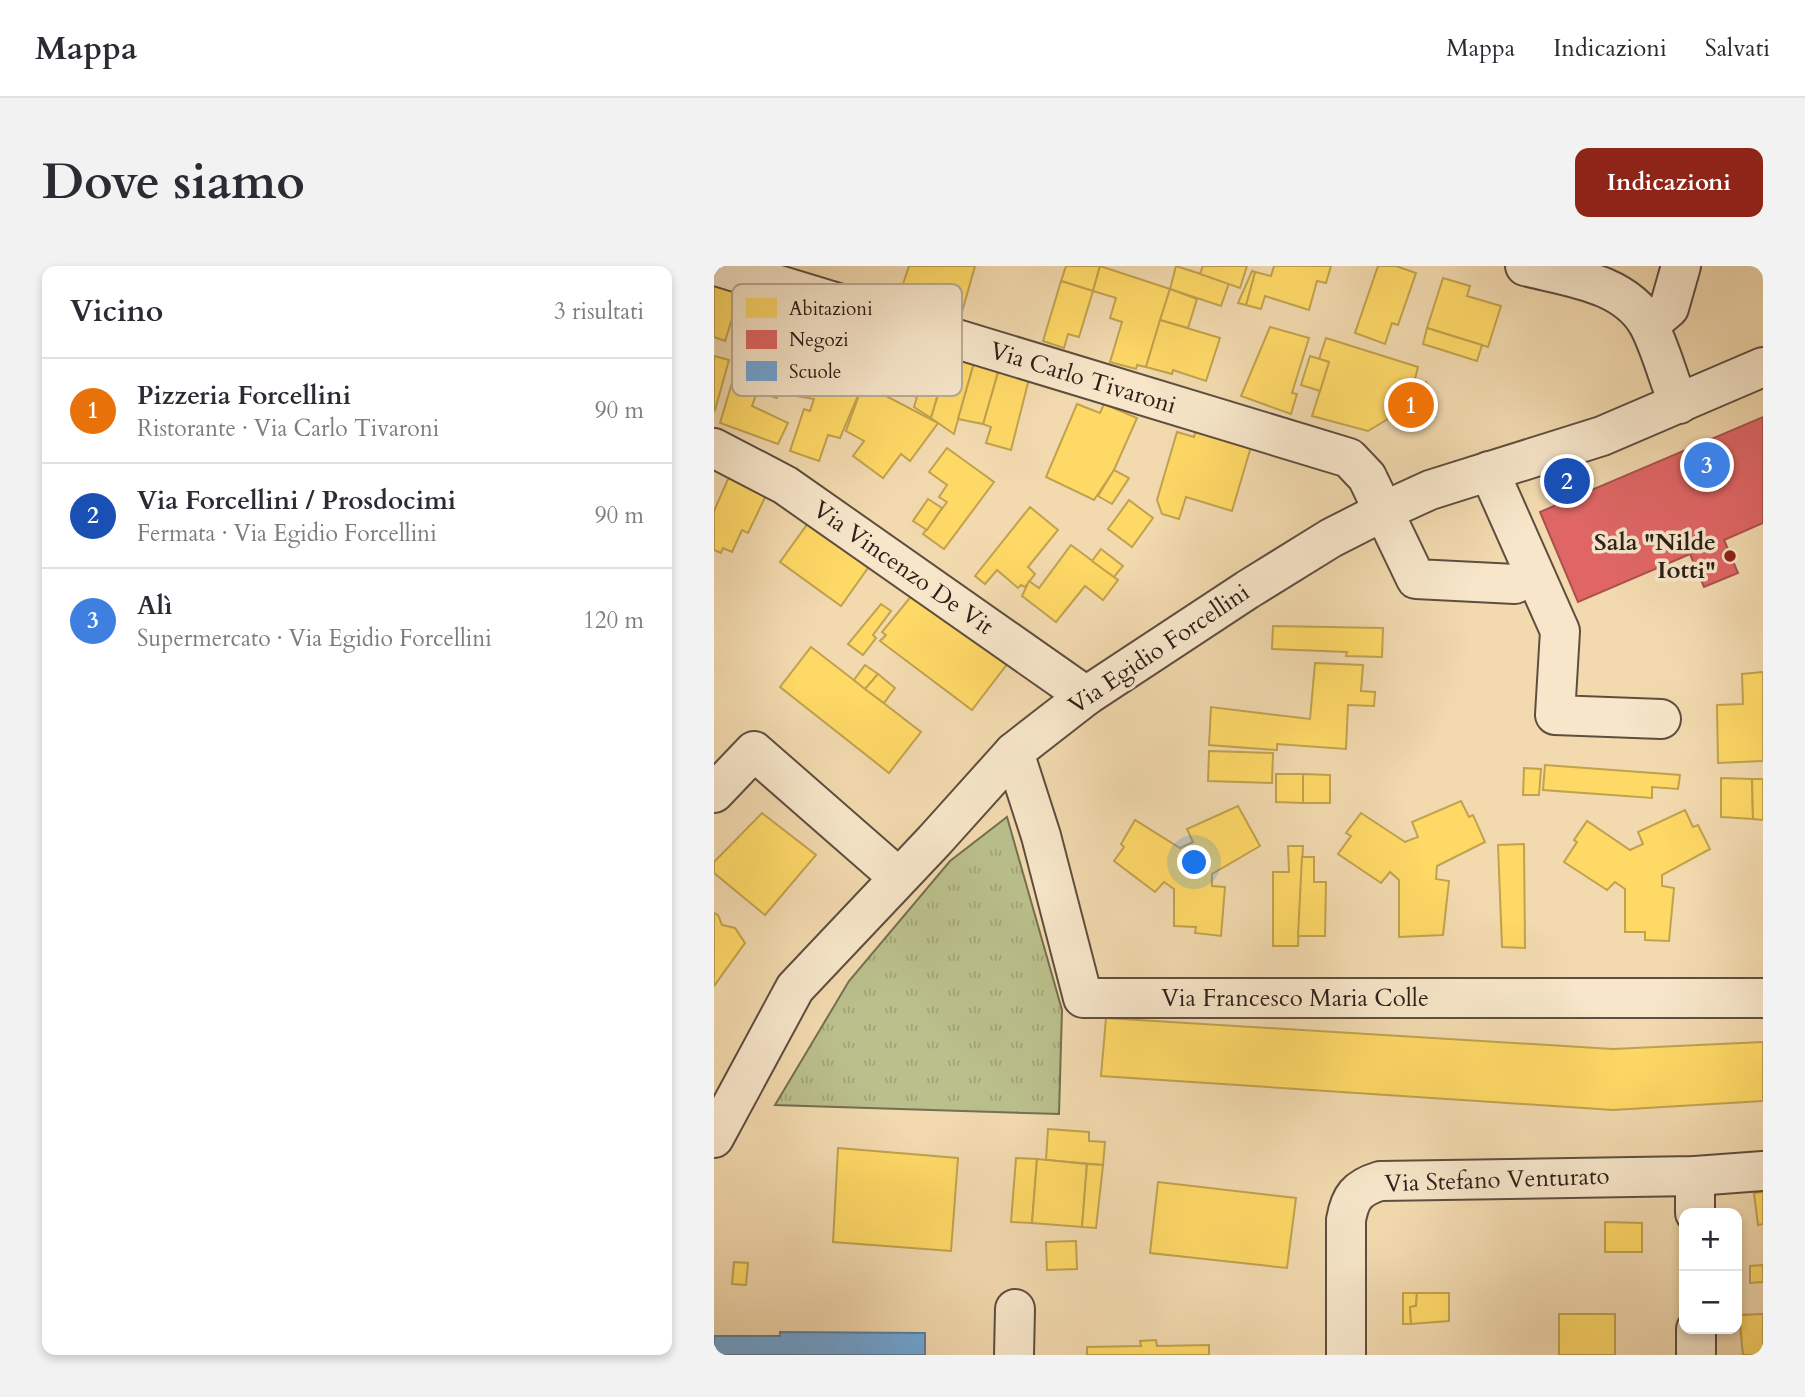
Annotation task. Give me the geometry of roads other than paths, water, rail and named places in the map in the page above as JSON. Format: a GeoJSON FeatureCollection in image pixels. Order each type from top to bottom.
{"type":"FeatureCollection","features":[{"type":"Feature","properties":{"kind":"street","name":"Via Carlo Tivaroni"},"geometry":{"type":"LineString","coordinates":[[716,266],[775,284]]}},
{"type":"Feature","properties":{"kind":"street"},"geometry":{"type":"LineString","coordinates":[[1525,266],[1597,285],[1626,297],[1649,325],[1679,404]]}},
{"type":"Feature","properties":{"kind":"street"},"geometry":{"type":"LineString","coordinates":[[1649,325],[1669,308],[1681,266]]}},
{"type":"Feature","properties":{"kind":"street","name":"Via Carlo Tivaroni"},"geometry":{"type":"LineString","coordinates":[[962,341],[1349,458],[1367,477],[1416,579],[1515,584],[1534,574]]}},
{"type":"Feature","properties":{"kind":"street","name":"Via Egidio Forcellini"},"geometry":{"type":"LineString","coordinates":[[714,1138],[795,988],[1014,752],[1086,696],[1247,590],[1331,538],[1384,511],[1430,490],[1602,436],[1763,366]]}},
{"type":"Feature","properties":{"kind":"street","name":"Via Vincenzo De Vit"},"geometry":{"type":"LineString","coordinates":[[714,448],[785,485],[1086,696]]}},
{"type":"Feature","properties":{"kind":"street"},"geometry":{"type":"LineString","coordinates":[[1489,471],[1560,631],[1555,715],[1661,719]]}},
{"type":"Feature","properties":{"kind":"street"},"geometry":{"type":"LineString","coordinates":[[714,793],[754,751],[898,877]]}},
{"type":"Feature","properties":{"kind":"street","name":"Via Francesco Maria Colle"},"geometry":{"type":"LineString","coordinates":[[1014,752],[1041,836],[1083,998],[1763,998]]}},
{"type":"Feature","properties":{"kind":"street","name":"Via Stefano Venturato"},"geometry":{"type":"LineString","coordinates":[[1346,1355],[1346,1220],[1350,1202],[1362,1187],[1380,1181],[1695,1176],[1763,1171]]}},
{"type":"Feature","properties":{"kind":"street"},"geometry":{"type":"LineString","coordinates":[[1695,1176],[1695,1208]]}},
{"type":"Feature","properties":{"kind":"street"},"geometry":{"type":"LineString","coordinates":[[1014,1355],[1015,1309]]}},
{"type":"Feature","properties":{"kind":"street"},"geometry":{"type":"LineString","coordinates":[[1696,1334],[1696,1355]]}},
{"type":"Feature","properties":{"kind":"place","name":"Pizzeria Forcellini"},"geometry":{"type":"Point","coordinates":[1411,405]}},
{"type":"Feature","properties":{"kind":"place","name":"Alì"},"geometry":{"type":"Point","coordinates":[1707,465]}},
{"type":"Feature","properties":{"kind":"place","name":"Via Forcellini / Prosdocimi"},"geometry":{"type":"Point","coordinates":[1567,481]}},
{"type":"Feature","properties":{"kind":"place","name":"Sala \"Nilde Iotti\""},"geometry":{"type":"Point","coordinates":[1730,556]}}]}
